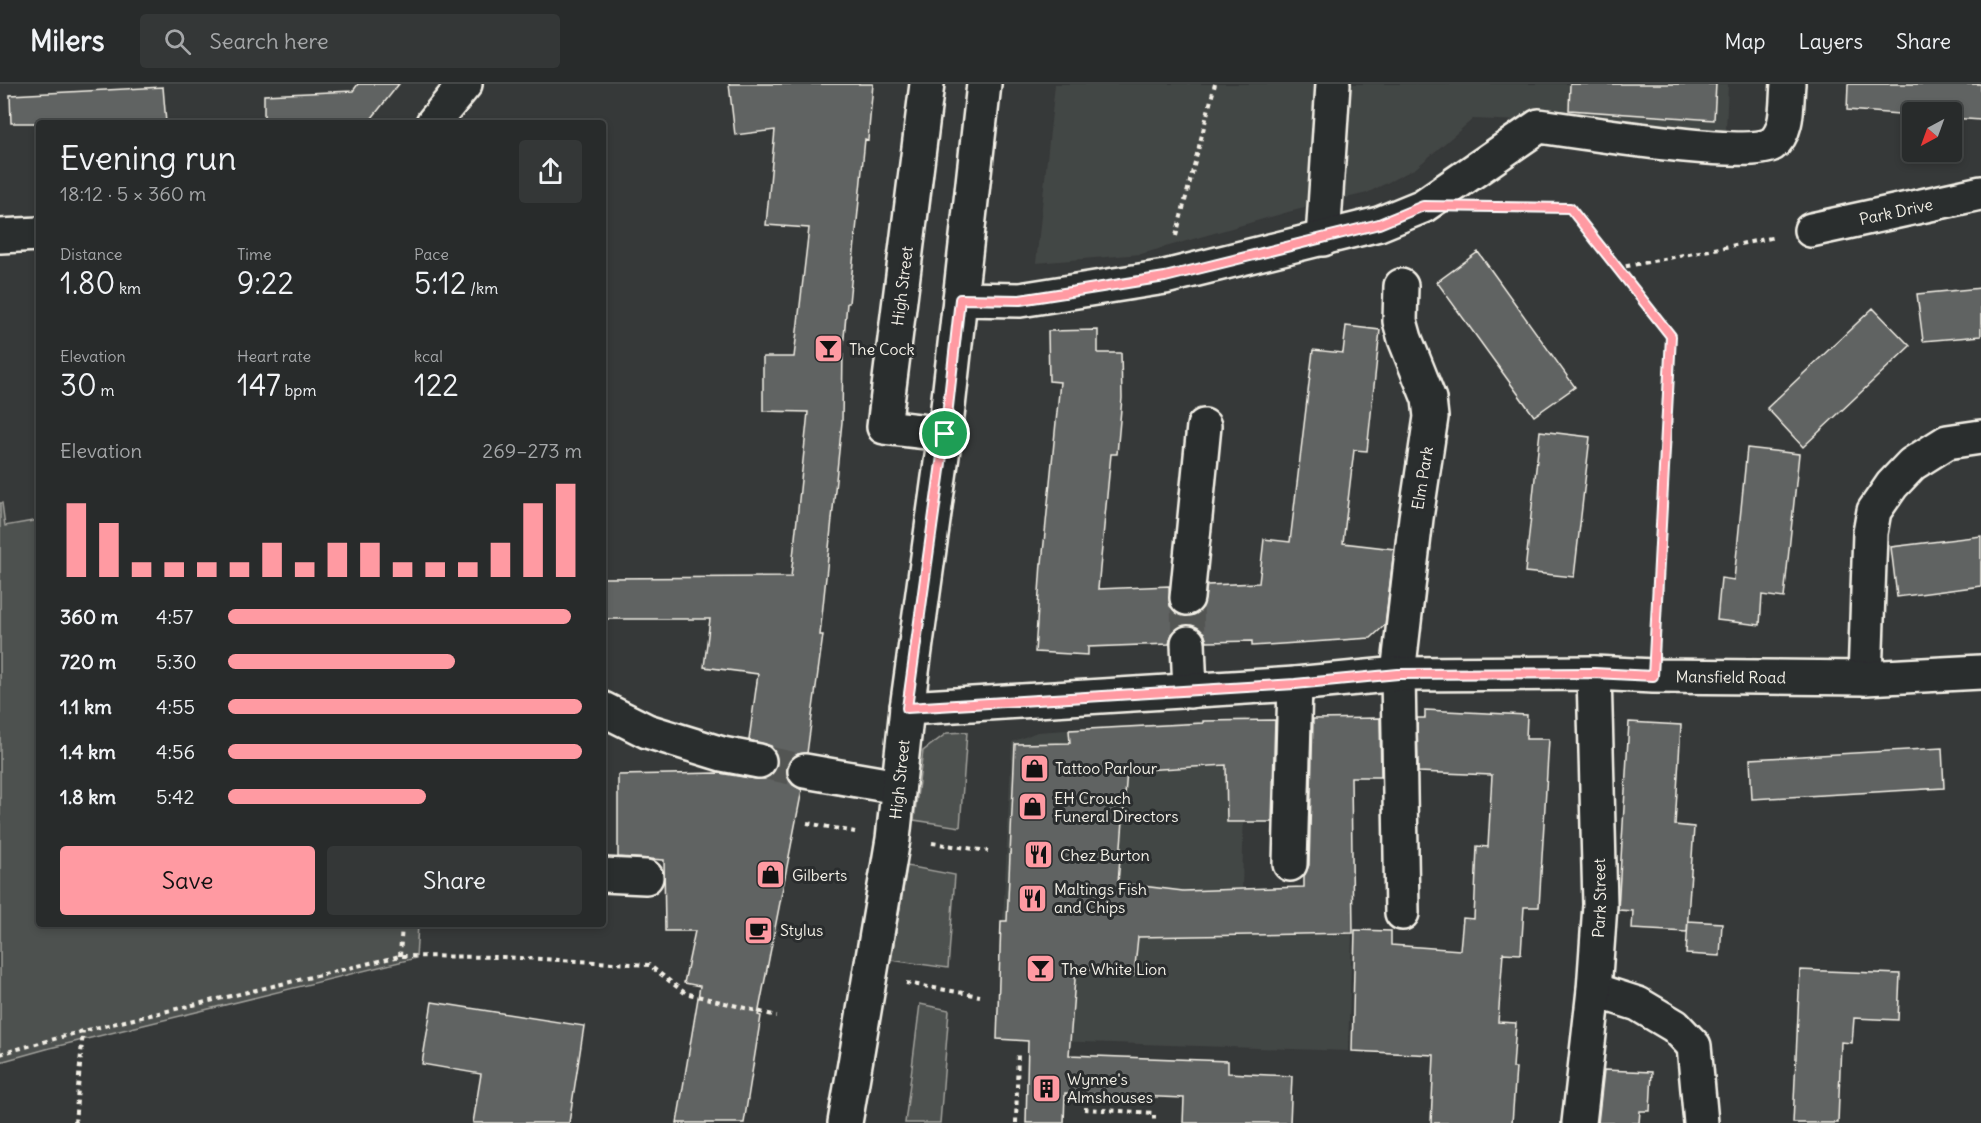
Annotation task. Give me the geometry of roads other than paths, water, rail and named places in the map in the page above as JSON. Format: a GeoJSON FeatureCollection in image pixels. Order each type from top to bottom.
{"type":"FeatureCollection","features":[{"type":"Feature","properties":{"kind":"street"},"geometry":{"type":"LineString","coordinates":[[435,120],[464,84]]}},
{"type":"Feature","properties":{"kind":"street","name":"High Street"},"geometry":{"type":"LineString","coordinates":[[927,84],[884,427],[945,434]]}},
{"type":"Feature","properties":{"kind":"street","name":"High Street"},"geometry":{"type":"LineString","coordinates":[[845,1123],[893,839],[907,708],[945,434],[984,84]]}},
{"type":"Feature","properties":{"kind":"street"},"geometry":{"type":"LineString","coordinates":[[1323,239],[1332,84]]}},
{"type":"Feature","properties":{"kind":"street"},"geometry":{"type":"LineString","coordinates":[[960,299],[1020,300],[1165,277],[1379,224],[1423,206],[1539,126],[1721,149],[1771,144],[1782,133],[1788,84]]}},
{"type":"Feature","properties":{"kind":"street","name":"Park Drive"},"geometry":{"type":"LineString","coordinates":[[1811,230],[1981,193]]}},
{"type":"Feature","properties":{"kind":"street"},"geometry":{"type":"LineString","coordinates":[[0,236],[36,234]]}},
{"type":"Feature","properties":{"kind":"street","name":"Elm Park"},"geometry":{"type":"LineString","coordinates":[[1401,286],[1400,321],[1429,399],[1431,417],[1398,674],[1402,914]]}},
{"type":"Feature","properties":{"kind":"street"},"geometry":{"type":"LineString","coordinates":[[1187,598],[1186,586],[1203,426]]}},
{"type":"Feature","properties":{"kind":"street"},"geometry":{"type":"LineString","coordinates":[[1865,678],[1870,533],[1874,510],[1892,485],[1912,464],[1947,442],[1981,436]]}},
{"type":"Feature","properties":{"kind":"street"},"geometry":{"type":"LineString","coordinates":[[1188,643],[1190,691]]}},
{"type":"Feature","properties":{"kind":"street","name":"Mansfield Road"},"geometry":{"type":"LineString","coordinates":[[907,708],[1295,684],[1398,674],[1594,673],[1653,676],[1865,678],[1981,672]]}},
{"type":"Feature","properties":{"kind":"street","name":"Park Street"},"geometry":{"type":"LineString","coordinates":[[1579,1123],[1594,990],[1600,905],[1594,673]]}},
{"type":"Feature","properties":{"kind":"street"},"geometry":{"type":"LineString","coordinates":[[1290,864],[1295,684]]}},
{"type":"Feature","properties":{"kind":"street"},"geometry":{"type":"LineString","coordinates":[[606,710],[647,731],[722,754],[759,761]]}},
{"type":"Feature","properties":{"kind":"street"},"geometry":{"type":"LineString","coordinates":[[805,771],[898,787]]}},
{"type":"Feature","properties":{"kind":"street"},"geometry":{"type":"LineString","coordinates":[[606,875],[646,877]]}},
{"type":"Feature","properties":{"kind":"street"},"geometry":{"type":"LineString","coordinates":[[1594,990],[1638,1004],[1675,1026],[1694,1046],[1701,1123]]}},
{"type":"Feature","properties":{"kind":"tunnel"},"geometry":{"type":"LineString","coordinates":[[1187,598],[1188,643]]}},
{"type":"Feature","properties":{"kind":"tunnel"},"geometry":{"type":"LineString","coordinates":[[759,761],[805,771]]}},
{"type":"Feature","properties":{"kind":"place","name":"The Cock"},"geometry":{"type":"Point","coordinates":[828,349]}},
{"type":"Feature","properties":{"kind":"place","name":"Tattoo Parlour"},"geometry":{"type":"Point","coordinates":[1034,768]}},
{"type":"Feature","properties":{"kind":"place","name":"EH Crouch Funeral Directors"},"geometry":{"type":"Point","coordinates":[1033,807]}},
{"type":"Feature","properties":{"kind":"place","name":"Chez Burton"},"geometry":{"type":"Point","coordinates":[1039,855]}},
{"type":"Feature","properties":{"kind":"place","name":"Gilberts"},"geometry":{"type":"Point","coordinates":[771,875]}},
{"type":"Feature","properties":{"kind":"place","name":"Maltings Fish and Chips"},"geometry":{"type":"Point","coordinates":[1033,898]}},
{"type":"Feature","properties":{"kind":"place","name":"Stylus"},"geometry":{"type":"Point","coordinates":[759,930]}},
{"type":"Feature","properties":{"kind":"place","name":"The White Lion"},"geometry":{"type":"Point","coordinates":[1040,969]}},
{"type":"Feature","properties":{"kind":"place","name":"Wynne's Almshouses"},"geometry":{"type":"Point","coordinates":[1046,1088]}}]}
